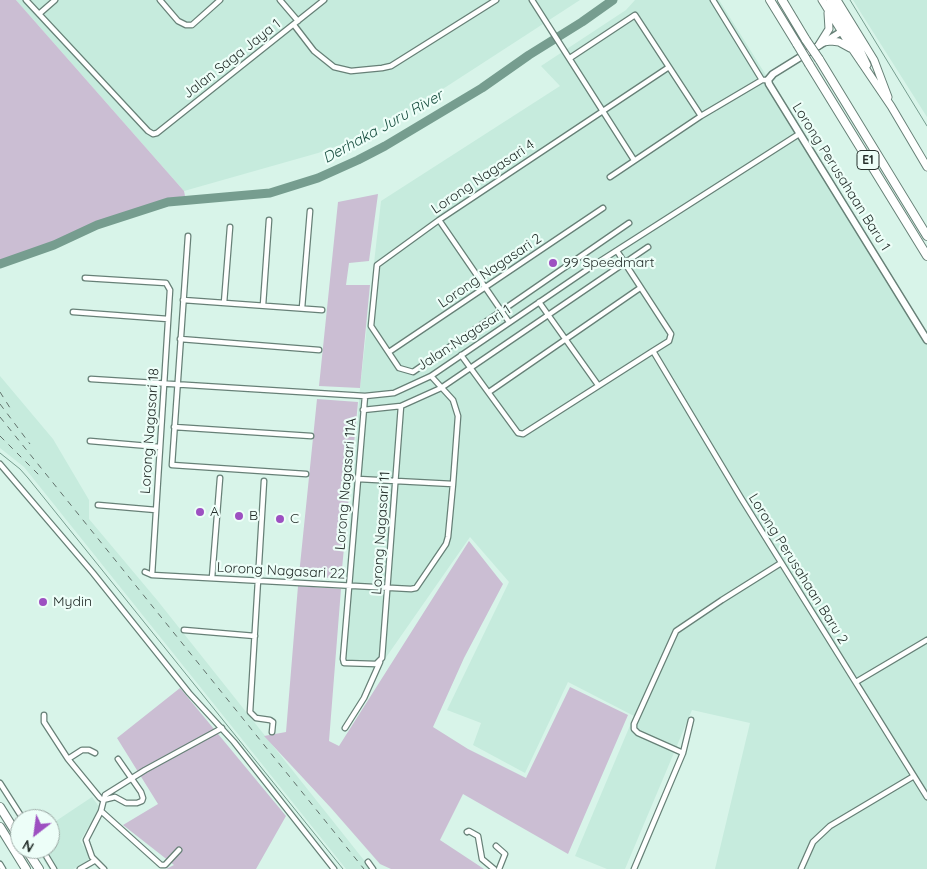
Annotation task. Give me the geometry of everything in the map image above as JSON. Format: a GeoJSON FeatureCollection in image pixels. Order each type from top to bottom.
{"type":"FeatureCollection","features":[{"type":"Feature","properties":{"kind":"highway","name":"E1"},"geometry":{"type":"LineString","coordinates":[[770,0],[927,256]]}},
{"type":"Feature","properties":{"kind":"highway","name":"E1"},"geometry":{"type":"LineString","coordinates":[[782,0],[927,236]]}},
{"type":"Feature","properties":{"kind":"highway"},"geometry":{"type":"LineString","coordinates":[[2,809],[10,822]]}},
{"type":"Feature","properties":{"kind":"highway"},"geometry":{"type":"LineString","coordinates":[[0,827],[26,869]]}},
{"type":"Feature","properties":{"kind":"main road"},"geometry":{"type":"LineString","coordinates":[[822,0],[828,4],[844,30],[853,50],[891,106],[927,166]]}},
{"type":"Feature","properties":{"kind":"main road"},"geometry":{"type":"LineString","coordinates":[[837,0],[876,65],[891,106]]}},
{"type":"Feature","properties":{"kind":"main road"},"geometry":{"type":"LineString","coordinates":[[821,44],[829,29],[828,4]]}},
{"type":"Feature","properties":{"kind":"main road"},"geometry":{"type":"LineString","coordinates":[[844,30],[859,48],[875,84]]}},
{"type":"Feature","properties":{"kind":"main road"},"geometry":{"type":"LineString","coordinates":[[821,44],[831,41],[839,42],[853,50]]}},
{"type":"Feature","properties":{"kind":"street"},"geometry":{"type":"LineString","coordinates":[[26,0],[39,14],[55,0]]}},
{"type":"Feature","properties":{"kind":"street"},"geometry":{"type":"LineString","coordinates":[[160,0],[178,21],[186,25],[192,25],[220,0]]}},
{"type":"Feature","properties":{"kind":"street"},"geometry":{"type":"LineString","coordinates":[[280,0],[298,21]]}},
{"type":"Feature","properties":{"kind":"street","name":"Jalan Saga Jaya 1"},"geometry":{"type":"LineString","coordinates":[[39,14],[148,131],[153,134],[158,133],[324,0]]}},
{"type":"Feature","properties":{"kind":"street"},"geometry":{"type":"LineString","coordinates":[[294,25],[314,51],[334,67],[350,71],[382,68],[391,66],[496,0]]}},
{"type":"Feature","properties":{"kind":"street"},"geometry":{"type":"LineString","coordinates":[[532,0],[634,160]]}},
{"type":"Feature","properties":{"kind":"street"},"geometry":{"type":"LineString","coordinates":[[713,0],[765,80]]}},
{"type":"Feature","properties":{"kind":"street"},"geometry":{"type":"LineString","coordinates":[[570,58],[636,15],[701,116]]}},
{"type":"Feature","properties":{"kind":"street"},"geometry":{"type":"LineString","coordinates":[[610,177],[701,116],[765,80],[844,30],[856,29]]}},
{"type":"Feature","properties":{"kind":"street","name":"Lorong Nagasari 4"},"geometry":{"type":"LineString","coordinates":[[389,352],[371,326],[377,265],[439,220],[669,67]]}},
{"type":"Feature","properties":{"kind":"street","name":"Lorong Perusahaan Baru 1"},"geometry":{"type":"LineString","coordinates":[[765,80],[927,340]]}},
{"type":"Feature","properties":{"kind":"street","name":"Jalan Nagasari 1"},"geometry":{"type":"LineString","coordinates":[[91,379],[365,396],[394,393],[431,376],[539,302],[799,134]]}},
{"type":"Feature","properties":{"kind":"street","name":"Lorong Nagasari 2"},"geometry":{"type":"LineString","coordinates":[[389,352],[603,208]]}},
{"type":"Feature","properties":{"kind":"street"},"geometry":{"type":"LineString","coordinates":[[302,308],[310,211]]}},
{"type":"Feature","properties":{"kind":"street"},"geometry":{"type":"LineString","coordinates":[[263,305],[269,220]]}},
{"type":"Feature","properties":{"kind":"street"},"geometry":{"type":"LineString","coordinates":[[439,220],[509,322]]}},
{"type":"Feature","properties":{"kind":"street"},"geometry":{"type":"LineString","coordinates":[[389,352],[399,368],[413,372],[629,223]]}},
{"type":"Feature","properties":{"kind":"street"},"geometry":{"type":"LineString","coordinates":[[224,303],[230,227]]}},
{"type":"Feature","properties":{"kind":"street"},"geometry":{"type":"LineString","coordinates":[[188,236],[172,465],[306,474]]}},
{"type":"Feature","properties":{"kind":"street","name":"Jalan Nagasari 1"},"geometry":{"type":"LineString","coordinates":[[364,410],[401,406],[441,388],[648,247]]}},
{"type":"Feature","properties":{"kind":"street"},"geometry":{"type":"LineString","coordinates":[[461,355],[518,432],[522,434],[669,341],[671,334],[617,251]]}},
{"type":"Feature","properties":{"kind":"street","name":"Lorong Nagasari 18"},"geometry":{"type":"LineString","coordinates":[[85,278],[166,283],[170,290],[152,575]]}},
{"type":"Feature","properties":{"kind":"street"},"geometry":{"type":"LineString","coordinates":[[489,392],[640,288]]}},
{"type":"Feature","properties":{"kind":"street"},"geometry":{"type":"LineString","coordinates":[[183,300],[322,310]]}},
{"type":"Feature","properties":{"kind":"street"},"geometry":{"type":"LineString","coordinates":[[539,302],[598,385]]}},
{"type":"Feature","properties":{"kind":"street"},"geometry":{"type":"LineString","coordinates":[[73,312],[168,319]]}},
{"type":"Feature","properties":{"kind":"street"},"geometry":{"type":"LineString","coordinates":[[180,339],[319,350]]}},
{"type":"Feature","properties":{"kind":"street","name":"Lorong Perusahaan Baru 2"},"geometry":{"type":"LineString","coordinates":[[653,351],[927,797]]}},
{"type":"Feature","properties":{"kind":"street"},"geometry":{"type":"LineString","coordinates":[[358,479],[453,484],[458,416],[453,400],[431,376]]}},
{"type":"Feature","properties":{"kind":"street","name":"Lorong Nagasari 11A"},"geometry":{"type":"LineString","coordinates":[[365,396],[343,659],[344,663],[376,664],[380,661]]}},
{"type":"Feature","properties":{"kind":"street","name":"Lorong Nagasari 11"},"geometry":{"type":"LineString","coordinates":[[345,728],[364,698],[380,661],[384,646],[401,406]]}},
{"type":"Feature","properties":{"kind":"street"},"geometry":{"type":"LineString","coordinates":[[174,427],[311,436]]}},
{"type":"Feature","properties":{"kind":"street"},"geometry":{"type":"LineString","coordinates":[[90,442],[160,448]]}},
{"type":"Feature","properties":{"kind":"street"},"geometry":{"type":"LineString","coordinates":[[0,464],[2,470],[93,573],[189,693],[222,728],[334,869]]}},
{"type":"Feature","properties":{"kind":"street"},"geometry":{"type":"LineString","coordinates":[[212,578],[220,478]]}},
{"type":"Feature","properties":{"kind":"street"},"geometry":{"type":"LineString","coordinates":[[264,481],[250,712],[256,718],[273,722],[272,732]]}},
{"type":"Feature","properties":{"kind":"street","name":"Lorong Nagasari 22"},"geometry":{"type":"LineString","coordinates":[[145,572],[152,575],[416,588],[446,544],[453,484]]}},
{"type":"Feature","properties":{"kind":"street"},"geometry":{"type":"LineString","coordinates":[[98,504],[156,510]]}},
{"type":"Feature","properties":{"kind":"street"},"geometry":{"type":"LineString","coordinates":[[683,753],[638,733],[634,729],[634,724],[676,631],[782,563]]}},
{"type":"Feature","properties":{"kind":"street"},"geometry":{"type":"LineString","coordinates":[[184,630],[255,636]]}},
{"type":"Feature","properties":{"kind":"street"},"geometry":{"type":"LineString","coordinates":[[856,682],[927,640]]}},
{"type":"Feature","properties":{"kind":"street"},"geometry":{"type":"LineString","coordinates":[[44,715],[44,722],[68,758],[94,792],[103,800]]}},
{"type":"Feature","properties":{"kind":"street"},"geometry":{"type":"LineString","coordinates":[[634,869],[683,753],[691,720]]}},
{"type":"Feature","properties":{"kind":"street"},"geometry":{"type":"LineString","coordinates":[[104,869],[94,861],[86,840],[101,811],[105,795],[222,728]]}},
{"type":"Feature","properties":{"kind":"street"},"geometry":{"type":"LineString","coordinates":[[68,758],[82,750],[95,753]]}},
{"type":"Feature","properties":{"kind":"street"},"geometry":{"type":"LineString","coordinates":[[103,800],[115,797],[132,804],[142,801],[141,792],[118,759]]}},
{"type":"Feature","properties":{"kind":"street"},"geometry":{"type":"LineString","coordinates":[[801,869],[812,842],[830,826],[914,776]]}},
{"type":"Feature","properties":{"kind":"street"},"geometry":{"type":"LineString","coordinates":[[0,783],[17,809]]}},
{"type":"Feature","properties":{"kind":"street"},"geometry":{"type":"LineString","coordinates":[[2,809],[14,805]]}},
{"type":"Feature","properties":{"kind":"street"},"geometry":{"type":"LineString","coordinates":[[101,811],[162,864],[165,865],[179,850]]}},
{"type":"Feature","properties":{"kind":"street"},"geometry":{"type":"LineString","coordinates":[[467,832],[469,831],[478,836],[483,862],[494,869]]}},
{"type":"Feature","properties":{"kind":"street"},"geometry":{"type":"LineString","coordinates":[[496,846],[505,854],[499,869]]}},
{"type":"Feature","properties":{"kind":"street"},"geometry":{"type":"LineString","coordinates":[[80,869],[94,861]]}},
{"type":"Feature","properties":{"kind":"street"},"geometry":{"type":"LineString","coordinates":[[368,862],[373,869]]}},
{"type":"Feature","properties":{"kind":"street"},"geometry":{"type":"LineString","coordinates":[[0,864],[3,869]]}},
{"type":"Feature","properties":{"kind":"shaded area"},"geometry":{"type":"Polygon","coordinates":[[[0,0],[16,0],[184,191],[185,196],[165,200],[103,222],[54,243],[0,261],[0,0]]]}},
{"type":"Feature","properties":{"kind":"shaded area"},"geometry":{"type":"Polygon","coordinates":[[[16,0],[580,0],[378,131],[318,153],[184,191],[16,0]]]}},
{"type":"Feature","properties":{"kind":"shaded area"},"geometry":{"type":"Polygon","coordinates":[[[635,0],[719,0],[927,333],[927,869],[715,869],[750,723],[692,710],[625,869],[607,869],[575,856],[634,716],[568,682],[525,773],[473,745],[481,723],[447,710],[509,582],[470,537],[380,666],[340,664],[360,388],[381,201],[560,86],[541,66],[626,10],[635,0]]]}},
{"type":"Feature","properties":{"kind":"shaded area"},"geometry":{"type":"Polygon","coordinates":[[[853,0],[927,0],[927,117],[861,13],[853,0]]]}},
{"type":"Feature","properties":{"kind":"shaded area"},"geometry":{"type":"Polygon","coordinates":[[[378,194],[369,261],[349,263],[346,285],[370,285],[360,388],[319,386],[338,202],[378,194]]]}},
{"type":"Feature","properties":{"kind":"shaded area"},"geometry":{"type":"Polygon","coordinates":[[[0,376],[53,439],[89,500],[89,519],[157,600],[371,869],[346,869],[24,467],[0,448],[0,376]]]}},
{"type":"Feature","properties":{"kind":"shaded area"},"geometry":{"type":"Polygon","coordinates":[[[317,399],[358,402],[341,579],[299,575],[317,399]]]}},
{"type":"Feature","properties":{"kind":"shaded area"},"geometry":{"type":"Polygon","coordinates":[[[469,541],[503,584],[464,658],[433,727],[468,749],[526,778],[570,687],[628,715],[568,854],[463,794],[440,840],[484,869],[391,869],[380,864],[264,736],[286,732],[298,586],[341,589],[329,741],[339,746],[469,541]]]}},
{"type":"Feature","properties":{"kind":"shaded area"},"geometry":{"type":"Polygon","coordinates":[[[180,688],[286,816],[256,869],[166,869],[174,865],[123,825],[158,804],[117,738],[180,688]]]}},
{"type":"Feature","properties":{"kind":"shaded area"},"geometry":{"type":"Polygon","coordinates":[[[92,797],[100,808],[80,841],[89,854],[88,861],[73,869],[49,869],[43,859],[60,859],[60,818],[92,797]]]}},
{"type":"Feature","properties":{"kind":"waterway","name":"Derhaka Juru River"},"geometry":{"type":"LineString","coordinates":[[0,264],[54,245],[97,225],[168,202],[270,193],[318,178],[385,146],[482,88],[613,0]]}},
{"type":"Feature","properties":{"kind":"waterway"},"geometry":{"type":"LineString","coordinates":[[850,0],[927,126]]}},
{"type":"Feature","properties":{"kind":"waterway"},"geometry":{"type":"LineString","coordinates":[[0,453],[28,478],[343,869]]}},
{"type":"Feature","properties":{"kind":"railway"},"geometry":{"type":"LineString","coordinates":[[0,392],[12,411]]}},
{"type":"Feature","properties":{"kind":"railway"},"geometry":{"type":"LineString","coordinates":[[0,404],[30,444]]}},
{"type":"Feature","properties":{"kind":"railway"},"geometry":{"type":"LineString","coordinates":[[0,417],[364,869]]}},
{"type":"Feature","properties":{"kind":"railway"},"geometry":{"type":"LineString","coordinates":[[0,436],[39,475]]}},
{"type":"Feature","properties":{"kind":"place","name":"99 Speedmart"},"geometry":{"type":"Point","coordinates":[553,263]}},
{"type":"Feature","properties":{"kind":"place","name":"A"},"geometry":{"type":"Point","coordinates":[200,512]}},
{"type":"Feature","properties":{"kind":"place","name":"B"},"geometry":{"type":"Point","coordinates":[239,516]}},
{"type":"Feature","properties":{"kind":"place","name":"C"},"geometry":{"type":"Point","coordinates":[280,519]}},
{"type":"Feature","properties":{"kind":"place","name":"Mydin"},"geometry":{"type":"Point","coordinates":[43,602]}}]}
